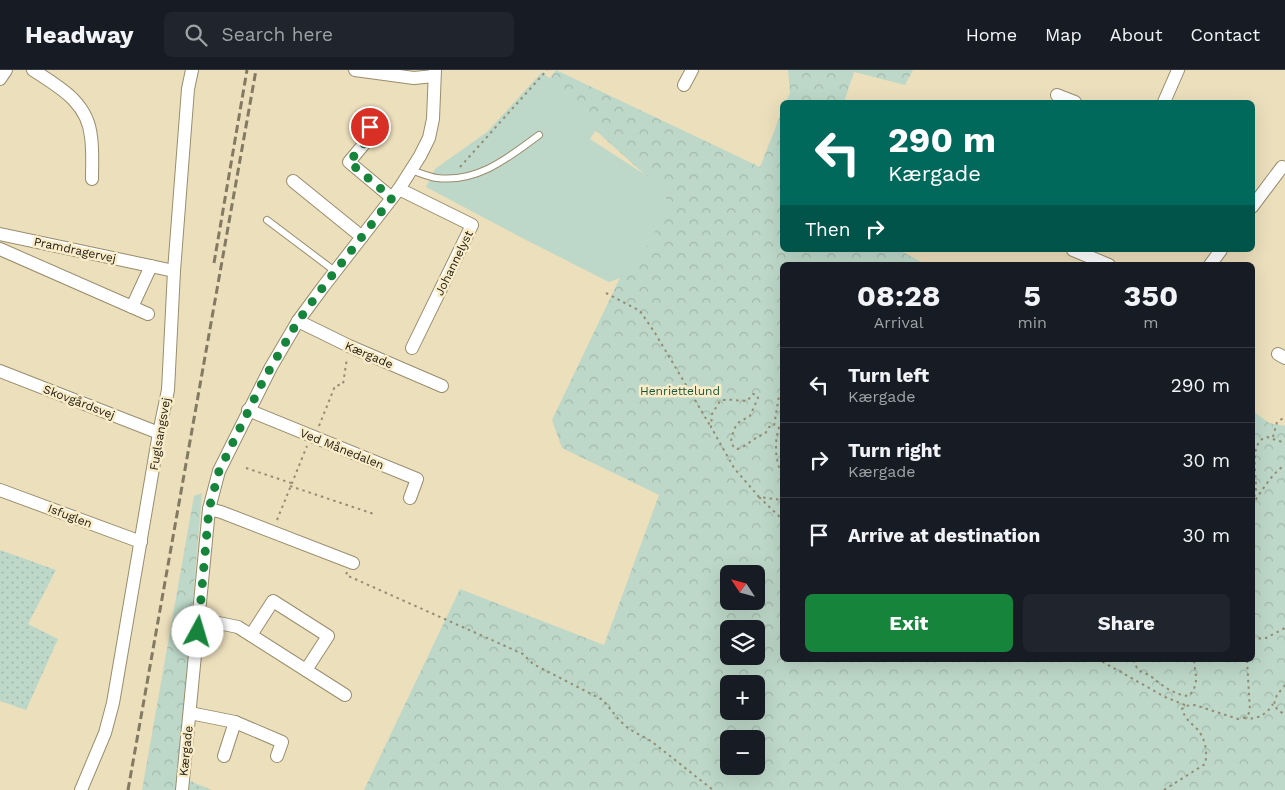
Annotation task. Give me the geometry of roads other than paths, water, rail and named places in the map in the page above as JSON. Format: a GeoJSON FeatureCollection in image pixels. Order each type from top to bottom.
{"type":"FeatureCollection","features":[{"type":"Feature","properties":{"kind":"street"},"geometry":{"type":"LineString","coordinates":[[0,79],[6,70]]}},
{"type":"Feature","properties":{"kind":"street"},"geometry":{"type":"LineString","coordinates":[[33,70],[64,91],[80,105],[88,119],[92,136],[92,179]]}},
{"type":"Feature","properties":{"kind":"street","name":"Fuglsangsvej"},"geometry":{"type":"LineString","coordinates":[[81,790],[105,733],[113,703],[168,390],[174,271],[188,90],[192,70]]}},
{"type":"Feature","properties":{"kind":"street"},"geometry":{"type":"LineString","coordinates":[[355,70],[414,78],[434,73]]}},
{"type":"Feature","properties":{"kind":"street"},"geometry":{"type":"LineString","coordinates":[[684,85],[692,70]]}},
{"type":"Feature","properties":{"kind":"street"},"geometry":{"type":"LineString","coordinates":[[1165,100],[1178,70]]}},
{"type":"Feature","properties":{"kind":"street","name":"Kærgade"},"geometry":{"type":"LineString","coordinates":[[182,790],[209,509],[219,471],[248,410],[298,321],[396,194],[420,156],[429,138],[433,120],[434,73]]}},
{"type":"Feature","properties":{"kind":"street"},"geometry":{"type":"LineString","coordinates":[[1057,95],[1070,100]]}},
{"type":"Feature","properties":{"kind":"street"},"geometry":{"type":"LineString","coordinates":[[371,116],[369,138],[349,162],[396,194]]}},
{"type":"Feature","properties":{"kind":"street"},"geometry":{"type":"LineString","coordinates":[[1255,203],[1282,167]]}},
{"type":"Feature","properties":{"kind":"street"},"geometry":{"type":"LineString","coordinates":[[293,181],[362,237]]}},
{"type":"Feature","properties":{"kind":"street","name":"Johannelyst"},"geometry":{"type":"LineString","coordinates":[[396,194],[472,225],[412,348]]}},
{"type":"Feature","properties":{"kind":"street","name":"Pramdragervej"},"geometry":{"type":"LineString","coordinates":[[0,234],[174,271]]}},
{"type":"Feature","properties":{"kind":"street","name":"Pramdragervej"},"geometry":{"type":"LineString","coordinates":[[0,249],[148,314]]}},
{"type":"Feature","properties":{"kind":"street"},"geometry":{"type":"LineString","coordinates":[[1080,252],[1102,258]]}},
{"type":"Feature","properties":{"kind":"street"},"geometry":{"type":"LineString","coordinates":[[132,307],[151,266]]}},
{"type":"Feature","properties":{"kind":"street","name":"Kærgade"},"geometry":{"type":"LineString","coordinates":[[298,321],[349,346],[442,386]]}},
{"type":"Feature","properties":{"kind":"street","name":"Skovgårdsvej"},"geometry":{"type":"LineString","coordinates":[[0,371],[159,433]]}},
{"type":"Feature","properties":{"kind":"street","name":"Ved Månedalen"},"geometry":{"type":"LineString","coordinates":[[248,410],[417,479],[410,498]]}},
{"type":"Feature","properties":{"kind":"street","name":"Isfuglen"},"geometry":{"type":"LineString","coordinates":[[0,490],[141,542]]}},
{"type":"Feature","properties":{"kind":"street"},"geometry":{"type":"LineString","coordinates":[[209,509],[353,564]]}},
{"type":"Feature","properties":{"kind":"street"},"geometry":{"type":"LineString","coordinates":[[251,635],[273,601],[328,636],[306,670]]}},
{"type":"Feature","properties":{"kind":"street"},"geometry":{"type":"LineString","coordinates":[[199,619],[238,627],[345,695]]}},
{"type":"Feature","properties":{"kind":"street","name":"Kærgade"},"geometry":{"type":"LineString","coordinates":[[190,713],[235,722],[282,742],[277,756]]}},
{"type":"Feature","properties":{"kind":"street"},"geometry":{"type":"LineString","coordinates":[[224,756],[235,722]]}},
{"type":"Feature","properties":{"kind":"lane"},"geometry":{"type":"LineString","coordinates":[[411,170],[436,178],[455,179],[478,173],[499,164],[539,135]]}},
{"type":"Feature","properties":{"kind":"lane"},"geometry":{"type":"LineString","coordinates":[[267,220],[336,272]]}},
{"type":"Feature","properties":{"kind":"railway"},"geometry":{"type":"LineString","coordinates":[[214,263],[247,70]]}},
{"type":"Feature","properties":{"kind":"railway"},"geometry":{"type":"LineString","coordinates":[[128,790],[256,70]]}},
{"type":"Feature","properties":{"kind":"park label","name":"Henriettelund"},"geometry":{"type":"Point","coordinates":[680,391]}}]}
